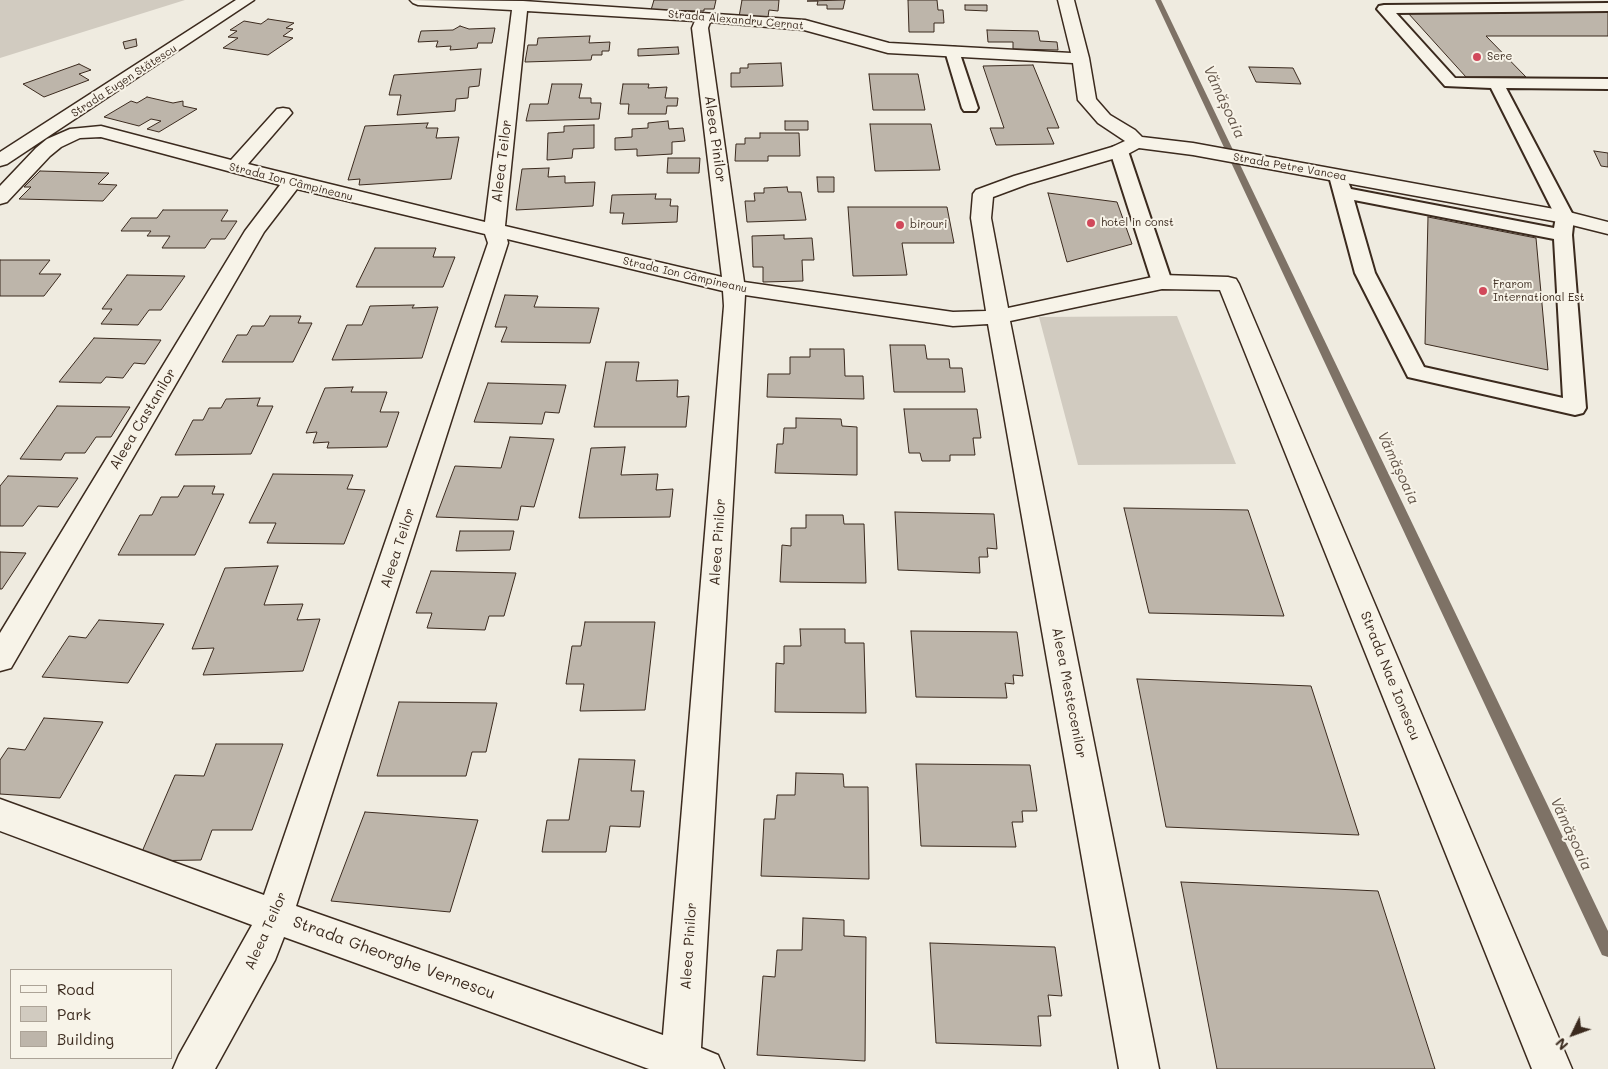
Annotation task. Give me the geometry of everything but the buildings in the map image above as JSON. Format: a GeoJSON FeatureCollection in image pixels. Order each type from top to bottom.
{"type":"FeatureCollection","features":[{"type":"Feature","properties":{"kind":"street","name":"Strada Eugen Stătescu"},"geometry":{"type":"LineString","coordinates":[[0,160],[246,0]]}},
{"type":"Feature","properties":{"kind":"street","name":"Strada Alexandru Cernat"},"geometry":{"type":"LineString","coordinates":[[418,0],[461,1],[805,25],[888,48],[1081,58]]}},
{"type":"Feature","properties":{"kind":"street"},"geometry":{"type":"LineString","coordinates":[[998,317],[981,218],[983,194],[1021,180],[1127,147],[1129,134],[1104,119],[1087,100],[1081,58],[1066,0]]}},
{"type":"Feature","properties":{"kind":"street","name":"Aleea Teilor"},"geometry":{"type":"LineString","coordinates":[[193,1069],[262,946],[285,888],[498,243],[494,231],[519,12],[523,6]]}},
{"type":"Feature","properties":{"kind":"street","name":"Aleea Pinilor"},"geometry":{"type":"LineString","coordinates":[[688,1066],[735,306],[735,287],[700,28],[704,17]]}},
{"type":"Feature","properties":{"kind":"street"},"geometry":{"type":"LineString","coordinates":[[234,168],[283,113]]}},
{"type":"Feature","properties":{"kind":"street","name":"Strada Ion Câmpineanu"},"geometry":{"type":"LineString","coordinates":[[0,198],[43,152],[54,144],[76,133],[101,131],[234,168],[735,287],[912,314],[953,318],[998,317],[1162,282],[1228,284]]}},
{"type":"Feature","properties":{"kind":"street","name":"Strada Petre Vancea"},"geometry":{"type":"LineString","coordinates":[[1127,147],[1193,149],[1280,166],[1340,184],[1564,226],[1608,228]]}},
{"type":"Feature","properties":{"kind":"street","name":"Aleea Castanilor"},"geometry":{"type":"LineString","coordinates":[[0,659],[255,231],[292,182]]}},
{"type":"Feature","properties":{"kind":"street","name":"Strada Nae Ionescu"},"geometry":{"type":"LineString","coordinates":[[1228,284],[1552,1069]]}},
{"type":"Feature","properties":{"kind":"street","name":"Aleea Mestecenilor"},"geometry":{"type":"LineString","coordinates":[[998,317],[1140,1069]]}},
{"type":"Feature","properties":{"kind":"street","name":"Strada Gheorghe Vernescu"},"geometry":{"type":"LineString","coordinates":[[0,815],[688,1066]]}},
{"type":"Feature","properties":{"kind":"lane"},"geometry":{"type":"LineString","coordinates":[[1608,7],[1384,9],[1451,83],[1608,84]]}},
{"type":"Feature","properties":{"kind":"lane"},"geometry":{"type":"LineString","coordinates":[[952,51],[970,108]]}},
{"type":"Feature","properties":{"kind":"lane"},"geometry":{"type":"LineString","coordinates":[[1340,184],[1365,273],[1416,372],[1575,408],[1564,226],[1496,83]]}},
{"type":"Feature","properties":{"kind":"lane"},"geometry":{"type":"LineString","coordinates":[[1127,147],[1162,282]]}},
{"type":"Feature","properties":{"kind":"green space"},"geometry":{"type":"Polygon","coordinates":[[[0,0],[185,0],[0,58],[0,0]]]}},
{"type":"Feature","properties":{"kind":"green space"},"geometry":{"type":"Polygon","coordinates":[[[1177,316],[1236,464],[1078,465],[1039,317],[1177,316]]]}},
{"type":"Feature","properties":{"kind":"waterway","name":"Vămășoaia"},"geometry":{"type":"LineString","coordinates":[[1158,0],[1608,949]]}},
{"type":"Feature","properties":{"kind":"place","name":"Sere"},"geometry":{"type":"Point","coordinates":[1477,57]}},
{"type":"Feature","properties":{"kind":"place","name":"hotel in const"},"geometry":{"type":"Point","coordinates":[1091,223]}},
{"type":"Feature","properties":{"kind":"place","name":"birouri"},"geometry":{"type":"Point","coordinates":[900,225]}},
{"type":"Feature","properties":{"kind":"place","name":"Frarom International Est"},"geometry":{"type":"Point","coordinates":[1483,291]}}]}
